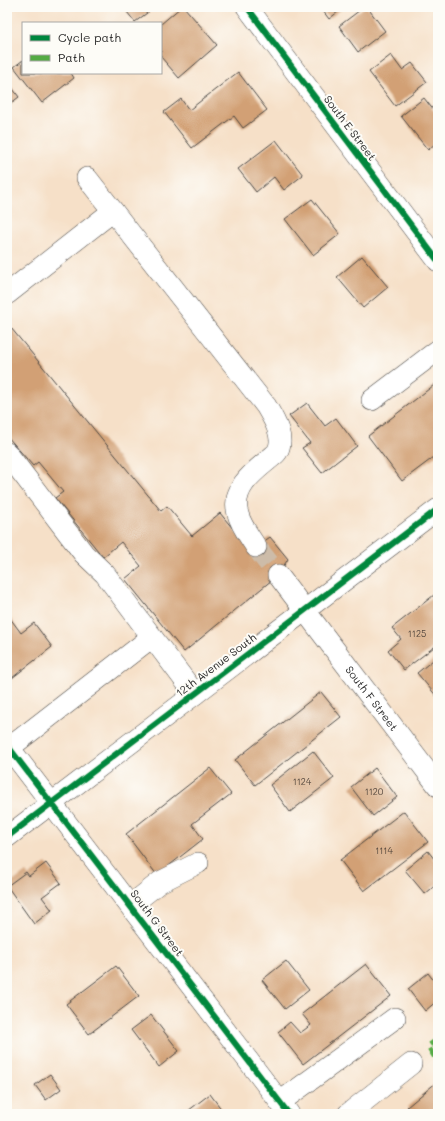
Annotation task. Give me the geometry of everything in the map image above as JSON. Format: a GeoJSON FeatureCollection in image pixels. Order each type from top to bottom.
{"type":"FeatureCollection","features":[{"type":"Feature","properties":{"kind":"street","name":"South E Street"},"geometry":{"type":"LineString","coordinates":[[247,7],[438,261]]}},
{"type":"Feature","properties":{"kind":"street"},"geometry":{"type":"LineString","coordinates":[[87,178],[266,406],[277,427],[279,440],[277,452],[248,477],[240,489],[237,502],[239,519],[256,547]]}},
{"type":"Feature","properties":{"kind":"street"},"geometry":{"type":"LineString","coordinates":[[7,294],[113,210]]}},
{"type":"Feature","properties":{"kind":"street"},"geometry":{"type":"LineString","coordinates":[[372,400],[438,350]]}},
{"type":"Feature","properties":{"kind":"street"},"geometry":{"type":"LineString","coordinates":[[7,453],[84,554],[105,574],[195,694]]}},
{"type":"Feature","properties":{"kind":"street","name":"12th Avenue South"},"geometry":{"type":"LineString","coordinates":[[7,837],[438,509]]}},
{"type":"Feature","properties":{"kind":"street","name":"South F Street"},"geometry":{"type":"LineString","coordinates":[[278,575],[438,786]]}},
{"type":"Feature","properties":{"kind":"street"},"geometry":{"type":"LineString","coordinates":[[8,746],[152,637]]}},
{"type":"Feature","properties":{"kind":"street","name":"South G Street"},"geometry":{"type":"LineString","coordinates":[[8,746],[285,1108]]}},
{"type":"Feature","properties":{"kind":"street"},"geometry":{"type":"LineString","coordinates":[[131,905],[160,882],[198,863]]}},
{"type":"Feature","properties":{"kind":"street"},"geometry":{"type":"LineString","coordinates":[[285,1108],[395,1018]]}},
{"type":"Feature","properties":{"kind":"street"},"geometry":{"type":"LineString","coordinates":[[348,1114],[411,1064]]}},
{"type":"Feature","properties":{"kind":"building"},"geometry":{"type":"Polygon","coordinates":[[[123,7],[155,7],[135,22],[123,7]]]}},
{"type":"Feature","properties":{"kind":"building"},"geometry":{"type":"Polygon","coordinates":[[[181,7],[184,7],[217,45],[179,78],[162,58],[162,23],[181,7]]]}},
{"type":"Feature","properties":{"kind":"building"},"geometry":{"type":"Polygon","coordinates":[[[320,7],[344,7],[329,19],[320,7]]]}},
{"type":"Feature","properties":{"kind":"building"},"geometry":{"type":"Polygon","coordinates":[[[364,7],[367,7],[385,31],[358,52],[339,26],[364,7]]]}},
{"type":"Feature","properties":{"kind":"building"},"geometry":{"type":"Polygon","coordinates":[[[391,55],[402,70],[412,63],[427,82],[395,106],[369,72],[391,55]]]}},
{"type":"Feature","properties":{"kind":"building"},"geometry":{"type":"Polygon","coordinates":[[[22,61],[22,74],[72,74],[74,78],[42,103],[14,67],[22,61]]]}},
{"type":"Feature","properties":{"kind":"building"},"geometry":{"type":"Polygon","coordinates":[[[238,72],[267,110],[243,128],[234,116],[192,148],[164,112],[181,99],[189,110],[238,72]]]}},
{"type":"Feature","properties":{"kind":"building"},"geometry":{"type":"Polygon","coordinates":[[[7,81],[19,97],[7,106],[7,81]]]}},
{"type":"Feature","properties":{"kind":"building"},"geometry":{"type":"Polygon","coordinates":[[[424,98],[438,116],[438,141],[428,150],[401,116],[424,98]]]}},
{"type":"Feature","properties":{"kind":"building"},"geometry":{"type":"Polygon","coordinates":[[[276,140],[303,175],[284,190],[274,177],[256,192],[238,169],[276,140]]]}},
{"type":"Feature","properties":{"kind":"building"},"geometry":{"type":"Polygon","coordinates":[[[312,199],[340,234],[313,255],[285,219],[312,199]]]}},
{"type":"Feature","properties":{"kind":"building"},"geometry":{"type":"Polygon","coordinates":[[[362,256],[388,287],[363,308],[337,277],[362,256]]]}},
{"type":"Feature","properties":{"kind":"building"},"geometry":{"type":"Polygon","coordinates":[[[11,328],[161,511],[167,506],[192,536],[220,513],[251,551],[270,537],[288,559],[278,575],[184,652],[125,579],[141,566],[121,542],[103,557],[55,498],[63,492],[38,462],[33,466],[7,436],[7,331],[11,328]]]}},
{"type":"Feature","properties":{"kind":"building"},"geometry":{"type":"Polygon","coordinates":[[[438,382],[438,454],[402,481],[368,436],[438,382]]]}},
{"type":"Feature","properties":{"kind":"building"},"geometry":{"type":"Polygon","coordinates":[[[307,403],[325,426],[336,418],[357,446],[322,473],[302,448],[310,443],[289,416],[307,403]]]}},
{"type":"Feature","properties":{"kind":"building"},"geometry":{"type":"Polygon","coordinates":[[[434,595],[438,600],[438,644],[404,670],[388,650],[401,639],[392,628],[434,595]]]}},
{"type":"Feature","properties":{"kind":"building"},"geometry":{"type":"Polygon","coordinates":[[[7,614],[21,633],[34,623],[52,647],[12,678],[7,671],[7,614]]]}},
{"type":"Feature","properties":{"kind":"building"},"geometry":{"type":"Polygon","coordinates":[[[438,656],[438,698],[417,673],[438,656]]]}},
{"type":"Feature","properties":{"kind":"building"},"geometry":{"type":"Polygon","coordinates":[[[321,692],[341,717],[255,785],[235,760],[321,692]]]}},
{"type":"Feature","properties":{"kind":"building"},"geometry":{"type":"Polygon","coordinates":[[[313,751],[334,778],[290,812],[270,785],[313,751]]]}},
{"type":"Feature","properties":{"kind":"building"},"geometry":{"type":"Polygon","coordinates":[[[210,768],[231,794],[192,824],[203,839],[157,875],[126,834],[210,768]]]}},
{"type":"Feature","properties":{"kind":"building"},"geometry":{"type":"Polygon","coordinates":[[[375,768],[397,797],[373,816],[351,787],[375,768]]]}},
{"type":"Feature","properties":{"kind":"building"},"geometry":{"type":"Polygon","coordinates":[[[404,811],[428,842],[364,891],[340,860],[404,811]]]}},
{"type":"Feature","properties":{"kind":"building"},"geometry":{"type":"Polygon","coordinates":[[[428,851],[435,860],[438,857],[438,885],[437,884],[425,894],[405,870],[428,851]]]}},
{"type":"Feature","properties":{"kind":"building"},"geometry":{"type":"Polygon","coordinates":[[[46,863],[61,883],[42,897],[52,910],[34,924],[7,886],[26,872],[29,876],[46,863]]]}},
{"type":"Feature","properties":{"kind":"building"},"geometry":{"type":"Polygon","coordinates":[[[286,961],[309,990],[285,1009],[262,980],[286,961]]]}},
{"type":"Feature","properties":{"kind":"building"},"geometry":{"type":"Polygon","coordinates":[[[366,964],[391,996],[303,1064],[278,1032],[290,1022],[300,1033],[311,1025],[302,1014],[366,964]]]}},
{"type":"Feature","properties":{"kind":"building"},"geometry":{"type":"Polygon","coordinates":[[[116,966],[139,996],[89,1034],[66,1004],[116,966]]]}},
{"type":"Feature","properties":{"kind":"building"},"geometry":{"type":"Polygon","coordinates":[[[428,973],[438,986],[438,1000],[425,1011],[408,989],[428,973]]]}},
{"type":"Feature","properties":{"kind":"building"},"geometry":{"type":"Polygon","coordinates":[[[151,1015],[179,1051],[159,1067],[131,1030],[151,1015]]]}},
{"type":"Feature","properties":{"kind":"building"},"geometry":{"type":"Polygon","coordinates":[[[50,1074],[61,1089],[46,1100],[35,1085],[50,1074]]]}},
{"type":"Feature","properties":{"kind":"building"},"geometry":{"type":"Polygon","coordinates":[[[438,1081],[438,1114],[413,1114],[407,1107],[438,1081]]]}},
{"type":"Feature","properties":{"kind":"building"},"geometry":{"type":"Polygon","coordinates":[[[210,1094],[225,1114],[184,1114],[210,1094]]]}},
{"type":"Feature","properties":{"kind":"tunnel"},"geometry":{"type":"LineString","coordinates":[[256,547],[278,575]]}},
{"type":"Feature","properties":{"kind":"marked path"},"geometry":{"type":"LineString","coordinates":[[438,1039],[428,1046],[438,1063]]}},
{"type":"Feature","properties":{"kind":"cycle path"},"geometry":{"type":"LineString","coordinates":[[247,7],[438,261]]}},
{"type":"Feature","properties":{"kind":"cycle path"},"geometry":{"type":"LineString","coordinates":[[7,837],[438,509]]}},
{"type":"Feature","properties":{"kind":"cycle path"},"geometry":{"type":"LineString","coordinates":[[7,745],[289,1114]]}}]}
